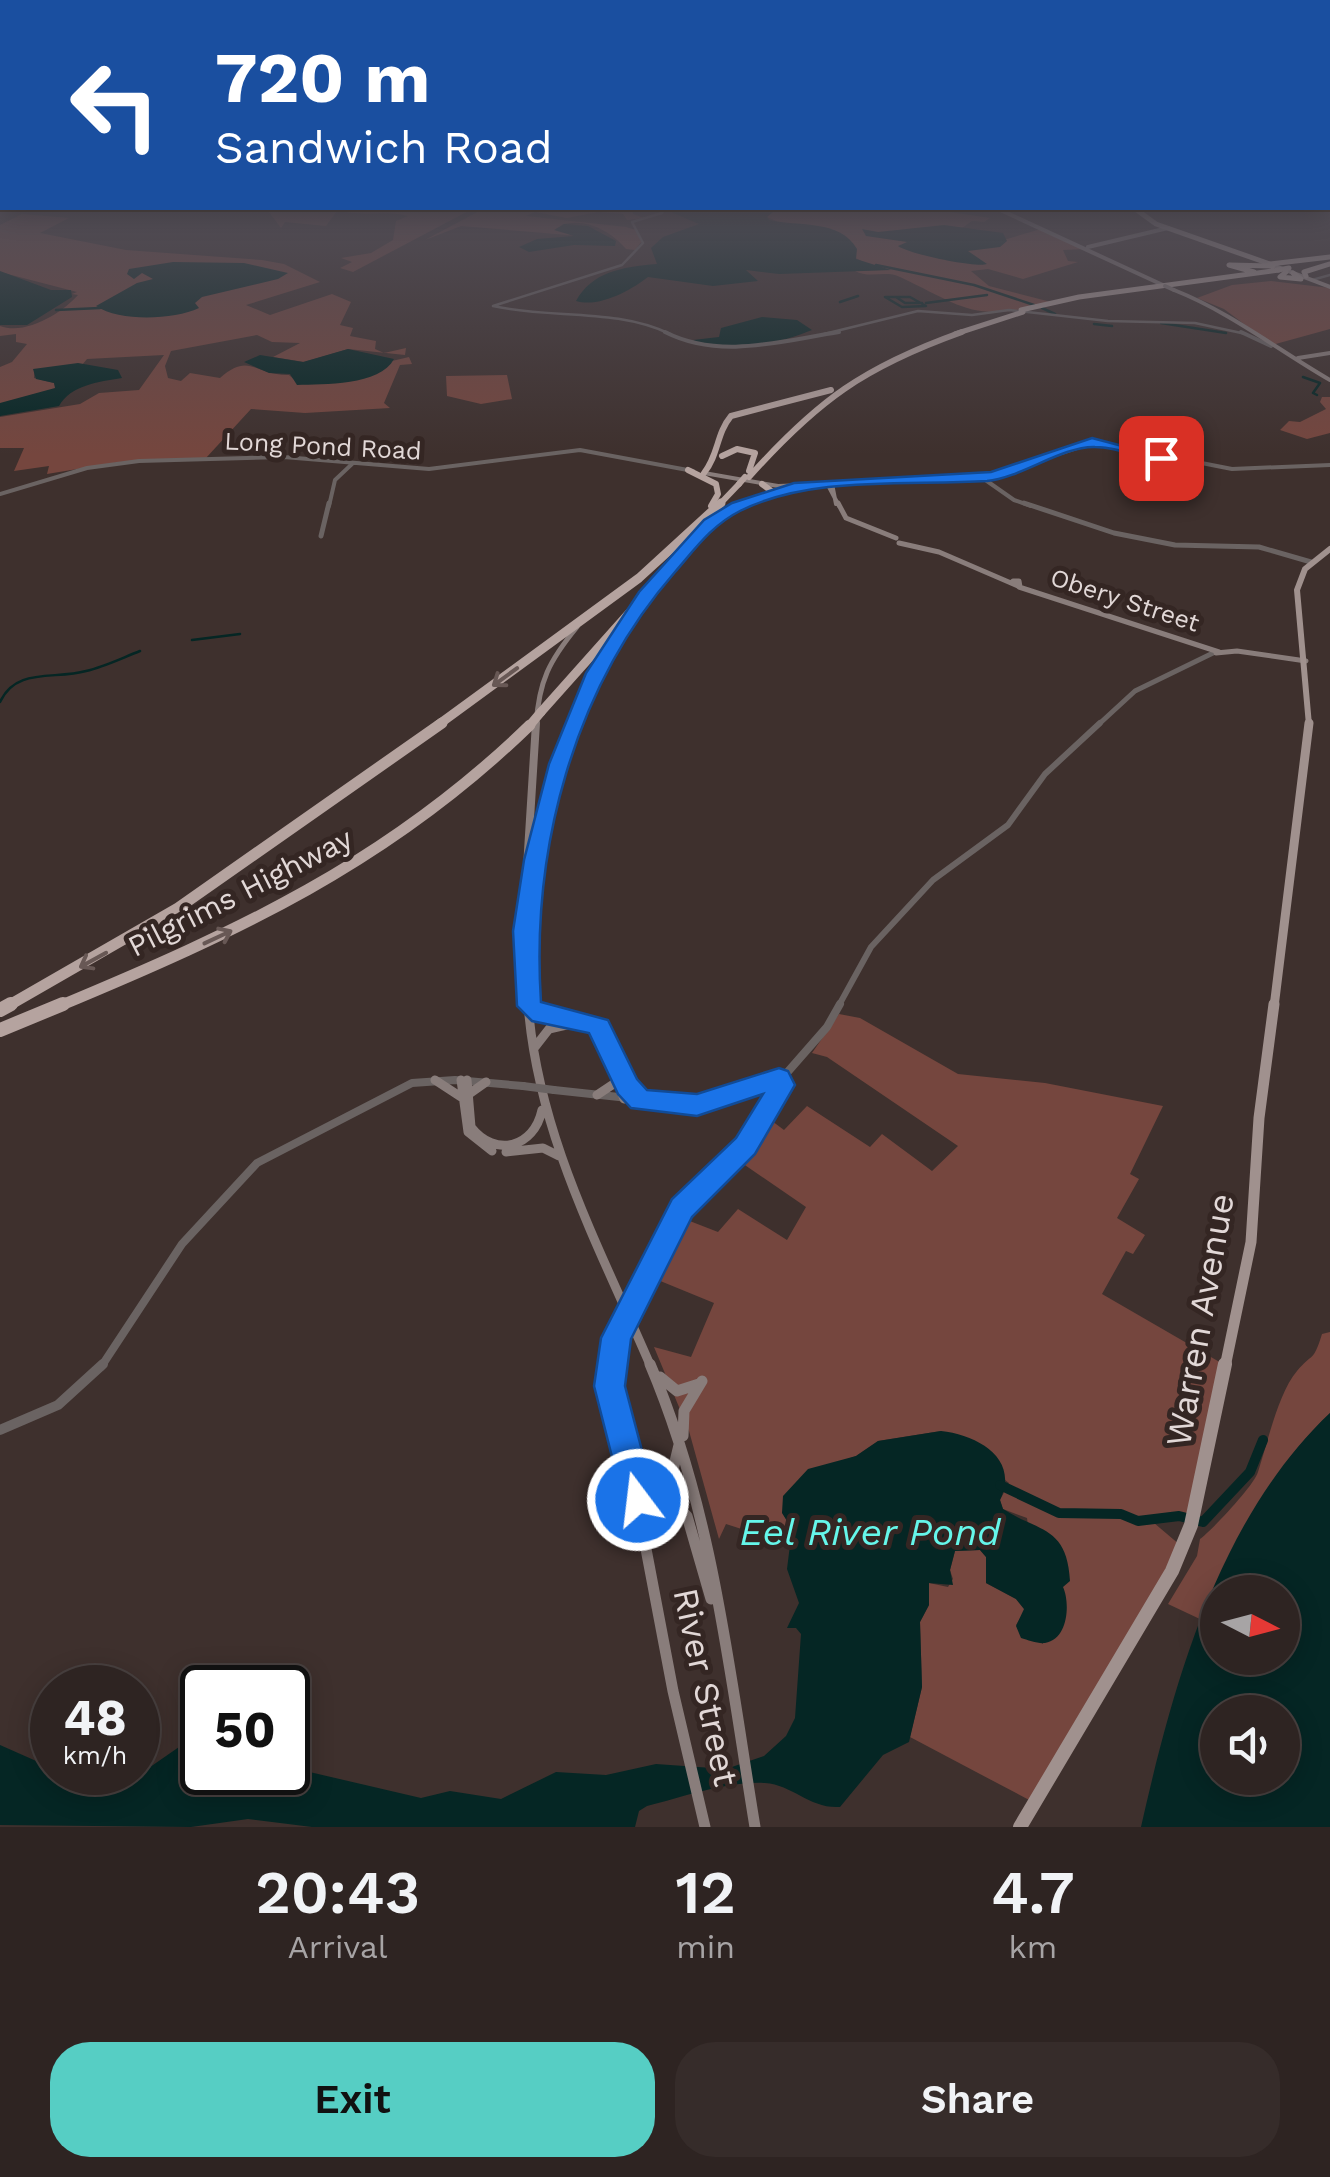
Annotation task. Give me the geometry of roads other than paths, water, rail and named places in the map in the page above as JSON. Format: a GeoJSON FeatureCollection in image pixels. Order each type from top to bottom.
{"type":"FeatureCollection","features":[{"type":"Feature","properties":{"kind":"highway"},"geometry":{"type":"LineString","coordinates":[[1185,286],[1194,284]]}},
{"type":"Feature","properties":{"kind":"highway","name":"Pilgrims Highway"},"geometry":{"type":"LineString","coordinates":[[0,1030],[188,951],[330,878],[436,809],[530,725],[710,523],[782,434],[840,385],[901,355],[1022,311],[1078,297],[1195,284]]}},
{"type":"Feature","properties":{"kind":"highway","name":"Pilgrims Highway"},"geometry":{"type":"LineString","coordinates":[[0,1010],[185,904],[584,621],[682,545],[806,415],[853,381],[1022,311],[1094,297],[1200,284]]}},
{"type":"Feature","properties":{"kind":"highway"},"geometry":{"type":"LineString","coordinates":[[1174,289],[1230,284]]}},
{"type":"Feature","properties":{"kind":"highway"},"geometry":{"type":"LineString","coordinates":[[711,471],[720,452],[720,435],[731,416],[762,404],[806,399],[840,385]]}},
{"type":"Feature","properties":{"kind":"highway"},"geometry":{"type":"LineString","coordinates":[[762,404],[801,408],[782,434]]}},
{"type":"Feature","properties":{"kind":"highway"},"geometry":{"type":"LineString","coordinates":[[720,435],[740,444]]}},
{"type":"Feature","properties":{"kind":"highway"},"geometry":{"type":"LineString","coordinates":[[711,471],[728,448],[754,444]]}},
{"type":"Feature","properties":{"kind":"highway"},"geometry":{"type":"LineString","coordinates":[[722,456],[734,450],[755,452],[738,496],[743,500],[794,487]]}},
{"type":"Feature","properties":{"kind":"highway"},"geometry":{"type":"LineString","coordinates":[[688,470],[711,471]]}},
{"type":"Feature","properties":{"kind":"highway"},"geometry":{"type":"LineString","coordinates":[[682,545],[719,492],[710,479],[688,470]]}},
{"type":"Feature","properties":{"kind":"highway"},"geometry":{"type":"LineString","coordinates":[[762,484],[778,490]]}},
{"type":"Feature","properties":{"kind":"highway"},"geometry":{"type":"LineString","coordinates":[[710,523],[735,507],[778,490]]}},
{"type":"Feature","properties":{"kind":"main road"},"geometry":{"type":"LineString","coordinates":[[1162,284],[1219,308],[1271,346],[1298,358],[1330,380]]}},
{"type":"Feature","properties":{"kind":"main road"},"geometry":{"type":"LineString","coordinates":[[1321,284],[1330,287]]}},
{"type":"Feature","properties":{"kind":"main road"},"geometry":{"type":"LineString","coordinates":[[1298,358],[1330,353]]}},
{"type":"Feature","properties":{"kind":"main road"},"geometry":{"type":"LineString","coordinates":[[711,471],[762,484]]}},
{"type":"Feature","properties":{"kind":"main road"},"geometry":{"type":"LineString","coordinates":[[794,487],[830,484]]}},
{"type":"Feature","properties":{"kind":"main road"},"geometry":{"type":"LineString","coordinates":[[830,484],[836,504]]}},
{"type":"Feature","properties":{"kind":"main road"},"geometry":{"type":"LineString","coordinates":[[830,484],[836,504]]}},
{"type":"Feature","properties":{"kind":"main road"},"geometry":{"type":"LineString","coordinates":[[808,487],[832,494]]}},
{"type":"Feature","properties":{"kind":"main road","name":"Obery Street"},"geometry":{"type":"LineString","coordinates":[[836,504],[850,521],[896,540],[1074,608],[1216,653]]}},
{"type":"Feature","properties":{"kind":"main road"},"geometry":{"type":"LineString","coordinates":[[1311,562],[1330,549]]}},
{"type":"Feature","properties":{"kind":"main road","name":"Warren Avenue"},"geometry":{"type":"LineString","coordinates":[[1020,1827],[1172,1571],[1193,1518],[1251,1244],[1261,1104],[1309,738],[1306,661],[1297,590],[1311,562]]}},
{"type":"Feature","properties":{"kind":"main road"},"geometry":{"type":"LineString","coordinates":[[526,927],[542,825],[567,739],[595,673],[643,599]]}},
{"type":"Feature","properties":{"kind":"main road"},"geometry":{"type":"LineString","coordinates":[[584,621],[554,654],[540,686],[526,927],[526,998],[533,1052],[559,1156],[684,1451],[699,1510],[755,1827]]}},
{"type":"Feature","properties":{"kind":"main road"},"geometry":{"type":"LineString","coordinates":[[1216,653],[1306,661]]}},
{"type":"Feature","properties":{"kind":"main road"},"geometry":{"type":"LineString","coordinates":[[526,998],[537,1013],[583,1020],[599,1027],[626,1099]]}},
{"type":"Feature","properties":{"kind":"main road"},"geometry":{"type":"LineString","coordinates":[[533,1052],[542,1035],[555,1026],[590,1026],[602,1038],[622,1084],[641,1101]]}},
{"type":"Feature","properties":{"kind":"main road"},"geometry":{"type":"LineString","coordinates":[[435,1080],[465,1096]]}},
{"type":"Feature","properties":{"kind":"main road"},"geometry":{"type":"LineString","coordinates":[[464,1080],[466,1130],[478,1145],[502,1152],[546,1148],[559,1156]]}},
{"type":"Feature","properties":{"kind":"main road"},"geometry":{"type":"LineString","coordinates":[[465,1096],[486,1082]]}},
{"type":"Feature","properties":{"kind":"main road"},"geometry":{"type":"LineString","coordinates":[[596,1095],[622,1084]]}},
{"type":"Feature","properties":{"kind":"main road"},"geometry":{"type":"LineString","coordinates":[[465,1096],[472,1131],[497,1146],[516,1145],[532,1137],[541,1122],[543,1100]]}},
{"type":"Feature","properties":{"kind":"main road"},"geometry":{"type":"LineString","coordinates":[[650,1365],[674,1390],[689,1390],[702,1381],[684,1414],[684,1451]]}},
{"type":"Feature","properties":{"kind":"main road"},"geometry":{"type":"LineString","coordinates":[[637,1495],[671,1478],[678,1460],[678,1435]]}},
{"type":"Feature","properties":{"kind":"main road"},"geometry":{"type":"LineString","coordinates":[[637,1495],[662,1495],[685,1512],[724,1649]]}},
{"type":"Feature","properties":{"kind":"main road","name":"River Street"},"geometry":{"type":"LineString","coordinates":[[637,1495],[705,1827]]}},
{"type":"Feature","properties":{"kind":"street"},"geometry":{"type":"LineString","coordinates":[[569,284],[502,299],[493,306],[531,314],[639,319],[688,344],[722,348],[857,328],[918,311],[1053,312],[1110,321],[1199,324],[1242,332],[1271,346]]}},
{"type":"Feature","properties":{"kind":"street"},"geometry":{"type":"LineString","coordinates":[[830,484],[983,478],[1092,442],[1232,469],[1330,466]]}},
{"type":"Feature","properties":{"kind":"street","name":"Long Pond Road"},"geometry":{"type":"LineString","coordinates":[[0,494],[82,469],[123,462],[276,457],[434,469],[580,450],[688,470]]}},
{"type":"Feature","properties":{"kind":"street"},"geometry":{"type":"LineString","coordinates":[[321,536],[335,480],[354,464]]}},
{"type":"Feature","properties":{"kind":"street"},"geometry":{"type":"LineString","coordinates":[[983,478],[1012,500],[1114,534],[1175,545],[1260,547],[1311,562]]}},
{"type":"Feature","properties":{"kind":"street"},"geometry":{"type":"LineString","coordinates":[[0,1430],[58,1406],[98,1372],[174,1253],[250,1168],[392,1090],[435,1080],[464,1080],[697,1105],[782,1077],[829,1025],[869,950],[936,877],[1008,825],[1045,774],[1135,691],[1216,653]]}},
{"type":"Feature","properties":{"kind":"street","name":"River Street"},"geometry":{"type":"LineString","coordinates":[[637,1495],[610,1386],[616,1338],[682,1208],[748,1142],[782,1088],[782,1077]]}},
{"type":"Feature","properties":{"kind":"water"},"geometry":{"type":"Polygon","coordinates":[[[0,284],[71,290],[72,297],[27,325],[0,325],[0,284]]]}},
{"type":"Feature","properties":{"kind":"water"},"geometry":{"type":"Polygon","coordinates":[[[135,284],[256,284],[202,297],[195,303],[199,308],[175,315],[132,317],[96,306],[135,284]]]}},
{"type":"Feature","properties":{"kind":"water"},"geometry":{"type":"Polygon","coordinates":[[[589,284],[636,284],[595,302],[576,301],[589,284]]]}},
{"type":"Feature","properties":{"kind":"water"},"geometry":{"type":"Polygon","coordinates":[[[762,317],[797,320],[812,330],[736,348],[693,340],[719,337],[721,328],[762,317]]]}},
{"type":"Feature","properties":{"kind":"water"},"geometry":{"type":"Polygon","coordinates":[[[348,349],[394,359],[387,368],[364,379],[297,385],[290,374],[269,373],[244,362],[260,355],[303,362],[348,349]]]}},
{"type":"Feature","properties":{"kind":"water"},"geometry":{"type":"Polygon","coordinates":[[[78,363],[118,370],[122,378],[78,389],[59,406],[0,416],[0,403],[55,388],[54,383],[36,379],[33,369],[78,363]]]}},
{"type":"Feature","properties":{"kind":"water"},"geometry":{"type":"Polygon","coordinates":[[[1330,1413],[1330,1827],[1141,1827],[1169,1715],[1200,1622],[1200,1675],[1300,1675],[1300,1575],[1220,1575],[1258,1501],[1291,1455],[1330,1413]]]}},
{"type":"Feature","properties":{"kind":"water","name":"Eel River Pond"},"geometry":{"type":"Polygon","coordinates":[[[941,1431],[969,1438],[992,1452],[1004,1472],[1000,1500],[1003,1509],[1057,1540],[1068,1563],[1070,1581],[1063,1587],[1066,1619],[1059,1635],[1042,1643],[1021,1638],[1016,1626],[1024,1609],[1016,1599],[986,1583],[986,1557],[980,1550],[955,1551],[950,1570],[953,1585],[929,1583],[929,1605],[920,1622],[922,1687],[909,1742],[883,1755],[840,1807],[820,1804],[775,1785],[750,1783],[647,1806],[639,1811],[635,1827],[312,1827],[248,1819],[191,1827],[0,1825],[0,1745],[30,1758],[30,1795],[160,1795],[160,1760],[180,1746],[180,1795],[310,1795],[310,1772],[421,1798],[450,1791],[501,1799],[556,1772],[606,1775],[656,1764],[726,1769],[764,1756],[786,1736],[795,1718],[801,1634],[796,1628],[787,1628],[799,1603],[787,1569],[792,1529],[782,1513],[783,1496],[808,1469],[856,1456],[878,1441],[941,1431]]]}},
{"type":"Feature","properties":{"kind":"waterway"},"geometry":{"type":"LineString","coordinates":[[970,284],[1034,305]]}},
{"type":"Feature","properties":{"kind":"waterway"},"geometry":{"type":"LineString","coordinates":[[926,303],[987,295]]}},
{"type":"Feature","properties":{"kind":"waterway"},"geometry":{"type":"LineString","coordinates":[[840,302],[858,296]]}},
{"type":"Feature","properties":{"kind":"waterway"},"geometry":{"type":"LineString","coordinates":[[896,297],[885,297],[902,307],[926,306],[921,303]]}},
{"type":"Feature","properties":{"kind":"waterway"},"geometry":{"type":"LineString","coordinates":[[896,297],[910,297],[921,303]]}},
{"type":"Feature","properties":{"kind":"waterway"},"geometry":{"type":"LineString","coordinates":[[896,297],[905,303],[921,303]]}},
{"type":"Feature","properties":{"kind":"waterway"},"geometry":{"type":"LineString","coordinates":[[56,310],[100,308]]}},
{"type":"Feature","properties":{"kind":"waterway"},"geometry":{"type":"LineString","coordinates":[[1042,308],[1055,314]]}},
{"type":"Feature","properties":{"kind":"waterway"},"geometry":{"type":"LineString","coordinates":[[1161,323],[1226,333]]}},
{"type":"Feature","properties":{"kind":"waterway"},"geometry":{"type":"LineString","coordinates":[[1094,324],[1112,326]]}},
{"type":"Feature","properties":{"kind":"waterway"},"geometry":{"type":"LineString","coordinates":[[1303,377],[1320,383],[1313,393],[1317,395]]}},
{"type":"Feature","properties":{"kind":"waterway"},"geometry":{"type":"LineString","coordinates":[[192,640],[240,634]]}},
{"type":"Feature","properties":{"kind":"waterway"},"geometry":{"type":"LineString","coordinates":[[0,702],[7,691],[26,679],[86,671],[140,651]]}},
{"type":"Feature","properties":{"kind":"waterway"},"geometry":{"type":"LineString","coordinates":[[1000,1485],[1059,1513],[1121,1514],[1138,1521],[1179,1516],[1203,1522],[1250,1472],[1263,1440]]}}]}
